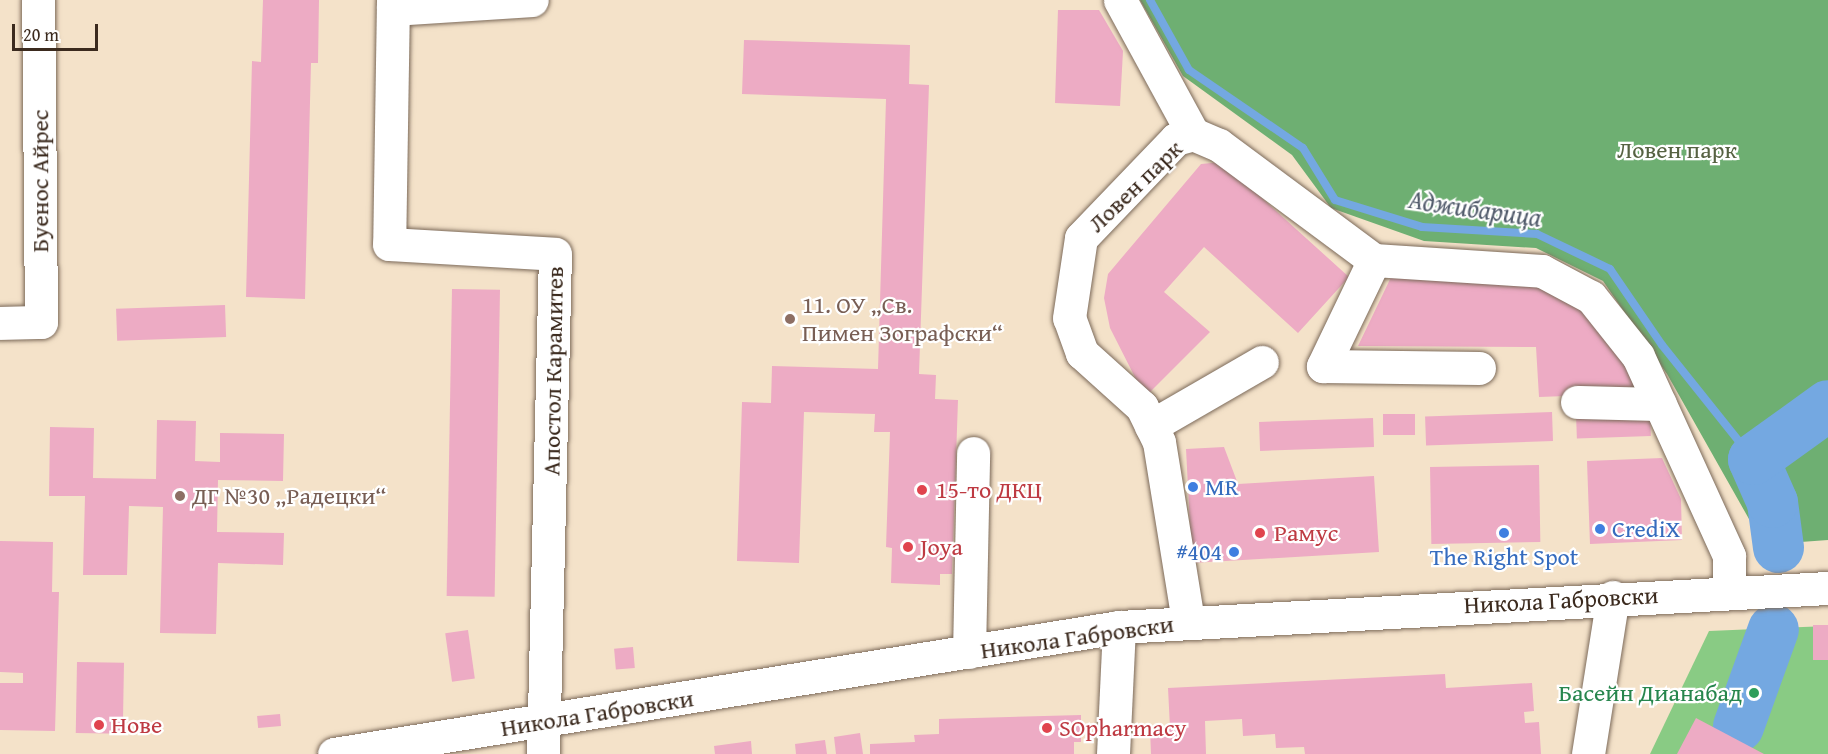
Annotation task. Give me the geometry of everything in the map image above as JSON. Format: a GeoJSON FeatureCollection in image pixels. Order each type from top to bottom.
{"type":"FeatureCollection","features":[{"type":"Feature","properties":{"kind":"street","name":"Буенос Айрес"},"geometry":{"type":"LineString","coordinates":[[0,323],[40,322],[39,0]]}},
{"type":"Feature","properties":{"kind":"street"},"geometry":{"type":"LineString","coordinates":[[393,5],[532,0]]}},
{"type":"Feature","properties":{"kind":"street"},"geometry":{"type":"LineString","coordinates":[[1120,0],[1193,134]]}},
{"type":"Feature","properties":{"kind":"street","name":"Апостол Карамитев"},"geometry":{"type":"LineString","coordinates":[[393,5],[389,244],[555,254],[543,754]]}},
{"type":"Feature","properties":{"kind":"street","name":"Ловен парк"},"geometry":{"type":"LineString","coordinates":[[1188,621],[1159,442],[1142,407],[1082,353],[1069,318],[1072,276],[1081,238],[1176,139],[1193,134],[1219,145],[1374,260]]}},
{"type":"Feature","properties":{"kind":"street"},"geometry":{"type":"LineString","coordinates":[[1479,368],[1323,366],[1374,260],[1542,271],[1591,297],[1638,356],[1729,556],[1729,591]]}},
{"type":"Feature","properties":{"kind":"street"},"geometry":{"type":"LineString","coordinates":[[1151,426],[1262,362]]}},
{"type":"Feature","properties":{"kind":"street"},"geometry":{"type":"LineString","coordinates":[[1577,402],[1660,404]]}},
{"type":"Feature","properties":{"kind":"street"},"geometry":{"type":"LineString","coordinates":[[969,652],[974,453]]}},
{"type":"Feature","properties":{"kind":"street","name":"Никола Габровски"},"geometry":{"type":"LineString","coordinates":[[334,754],[545,722],[1119,627],[1188,621],[1613,597],[1828,588]]}},
{"type":"Feature","properties":{"kind":"street"},"geometry":{"type":"LineString","coordinates":[[1588,754],[1613,597]]}},
{"type":"Feature","properties":{"kind":"street"},"geometry":{"type":"LineString","coordinates":[[1113,754],[1119,627]]}},
{"type":"Feature","properties":{"kind":"green space","name":"Ловен парк"},"geometry":{"type":"Polygon","coordinates":[[[1140,0],[1828,0],[1828,540],[1787,543],[1749,519],[1667,374],[1603,281],[1536,248],[1424,241],[1331,208],[1292,155],[1183,76],[1140,0]]]}},
{"type":"Feature","properties":{"kind":"green space","name":"Басейн Дианабад"},"geometry":{"type":"Polygon","coordinates":[[[1828,626],[1828,754],[1650,754],[1709,631],[1828,626]]]}},
{"type":"Feature","properties":{"kind":"building"},"geometry":{"type":"Polygon","coordinates":[[[263,0],[319,0],[318,63],[311,63],[305,299],[246,297],[252,61],[261,62],[263,0]]]}},
{"type":"Feature","properties":{"kind":"building"},"geometry":{"type":"Polygon","coordinates":[[[1058,10],[1099,10],[1123,51],[1120,106],[1055,103],[1058,10]]]}},
{"type":"Feature","properties":{"kind":"building"},"geometry":{"type":"Polygon","coordinates":[[[744,40],[910,45],[909,84],[929,85],[919,374],[936,375],[935,399],[958,400],[952,574],[940,574],[940,585],[891,583],[892,548],[886,547],[890,432],[874,432],[875,414],[804,412],[799,563],[737,561],[742,402],[771,403],[772,366],[878,369],[886,99],[742,94],[744,40]]]}},
{"type":"Feature","properties":{"kind":"building"},"geometry":{"type":"Polygon","coordinates":[[[1222,162],[1349,277],[1298,333],[1204,247],[1164,292],[1210,332],[1145,397],[1110,328],[1104,298],[1108,274],[1201,164],[1222,162]]]}},
{"type":"Feature","properties":{"kind":"building"},"geometry":{"type":"Polygon","coordinates":[[[1394,271],[1541,278],[1571,294],[1647,393],[1539,397],[1536,347],[1358,346],[1394,271]]]}},
{"type":"Feature","properties":{"kind":"building"},"geometry":{"type":"Polygon","coordinates":[[[452,289],[500,290],[495,597],[447,596],[452,289]]]}},
{"type":"Feature","properties":{"kind":"building"},"geometry":{"type":"Polygon","coordinates":[[[225,305],[226,337],[117,341],[116,309],[225,305]]]}},
{"type":"Feature","properties":{"kind":"building"},"geometry":{"type":"Polygon","coordinates":[[[1552,412],[1553,441],[1426,445],[1425,416],[1552,412]]]}},
{"type":"Feature","properties":{"kind":"building"},"geometry":{"type":"Polygon","coordinates":[[[1650,412],[1651,436],[1577,439],[1576,415],[1650,412]]]}},
{"type":"Feature","properties":{"kind":"building"},"geometry":{"type":"Polygon","coordinates":[[[1383,414],[1415,414],[1415,435],[1383,435],[1383,414]]]}},
{"type":"Feature","properties":{"kind":"building"},"geometry":{"type":"Polygon","coordinates":[[[1373,418],[1374,447],[1260,451],[1259,422],[1373,418]]]}},
{"type":"Feature","properties":{"kind":"building"},"geometry":{"type":"Polygon","coordinates":[[[157,420],[196,421],[195,461],[220,462],[220,433],[284,434],[283,481],[218,480],[217,532],[284,533],[283,565],[218,563],[216,634],[160,633],[163,507],[129,506],[127,575],[83,575],[85,496],[49,496],[50,427],[94,428],[93,478],[156,479],[157,420]]]}},
{"type":"Feature","properties":{"kind":"building"},"geometry":{"type":"Polygon","coordinates":[[[1224,447],[1238,484],[1374,476],[1379,552],[1192,563],[1186,449],[1224,447]]]}},
{"type":"Feature","properties":{"kind":"building"},"geometry":{"type":"Polygon","coordinates":[[[1662,458],[1681,499],[1682,540],[1590,544],[1587,461],[1662,458]]]}},
{"type":"Feature","properties":{"kind":"building"},"geometry":{"type":"Polygon","coordinates":[[[1539,465],[1540,542],[1431,544],[1430,467],[1539,465]]]}},
{"type":"Feature","properties":{"kind":"building"},"geometry":{"type":"Polygon","coordinates":[[[0,541],[53,542],[52,592],[59,592],[55,731],[0,730],[0,683],[23,683],[23,673],[0,672],[0,541]]]}},
{"type":"Feature","properties":{"kind":"building"},"geometry":{"type":"Polygon","coordinates":[[[1813,625],[1828,625],[1828,660],[1813,660],[1813,625]]]}},
{"type":"Feature","properties":{"kind":"building"},"geometry":{"type":"Polygon","coordinates":[[[468,630],[475,679],[452,682],[445,633],[468,630]]]}},
{"type":"Feature","properties":{"kind":"building"},"geometry":{"type":"Polygon","coordinates":[[[633,647],[635,668],[616,670],[614,649],[633,647]]]}},
{"type":"Feature","properties":{"kind":"building"},"geometry":{"type":"Polygon","coordinates":[[[77,662],[124,663],[123,734],[76,733],[77,662]]]}},
{"type":"Feature","properties":{"kind":"building"},"geometry":{"type":"Polygon","coordinates":[[[1445,674],[1446,688],[1532,683],[1534,711],[1524,712],[1525,723],[1539,722],[1541,754],[1305,754],[1304,747],[1276,748],[1275,734],[1243,736],[1242,719],[1205,721],[1206,754],[1151,754],[1150,729],[1170,728],[1168,688],[1445,674]]]}},
{"type":"Feature","properties":{"kind":"building"},"geometry":{"type":"Polygon","coordinates":[[[280,714],[281,726],[258,728],[257,716],[280,714]]]}},
{"type":"Feature","properties":{"kind":"building"},"geometry":{"type":"Polygon","coordinates":[[[1081,715],[1081,742],[1074,742],[1074,754],[870,754],[870,744],[915,742],[914,735],[939,734],[939,719],[1081,715]]]}},
{"type":"Feature","properties":{"kind":"building"},"geometry":{"type":"Polygon","coordinates":[[[1696,718],[1764,754],[1677,754],[1696,718]]]}},
{"type":"Feature","properties":{"kind":"building"},"geometry":{"type":"Polygon","coordinates":[[[860,733],[863,754],[836,754],[834,737],[860,733]]]}},
{"type":"Feature","properties":{"kind":"building"},"geometry":{"type":"Polygon","coordinates":[[[825,740],[827,754],[796,754],[795,744],[825,740]]]}},
{"type":"Feature","properties":{"kind":"building"},"geometry":{"type":"Polygon","coordinates":[[[751,741],[752,754],[715,754],[714,746],[751,741]]]}},
{"type":"Feature","properties":{"kind":"waterway","name":"Аджибарица"},"geometry":{"type":"LineString","coordinates":[[1150,0],[1189,70],[1303,148],[1335,200],[1422,227],[1537,234],[1610,269],[1662,345],[1753,459]]}},
{"type":"Feature","properties":{"kind":"waterway","name":"Аджибарица"},"geometry":{"type":"LineString","coordinates":[[1778,547],[1772,502],[1753,459],[1828,405]]}},
{"type":"Feature","properties":{"kind":"waterway"},"geometry":{"type":"LineString","coordinates":[[1738,726],[1773,629]]}},
{"type":"Feature","properties":{"kind":"place","name":"11. ОУ „Св. Пимен Зографски“"},"geometry":{"type":"Point","coordinates":[790,319]}},
{"type":"Feature","properties":{"kind":"place","name":"MR"},"geometry":{"type":"Point","coordinates":[1193,487]}},
{"type":"Feature","properties":{"kind":"place","name":"15-то ДКЦ"},"geometry":{"type":"Point","coordinates":[922,490]}},
{"type":"Feature","properties":{"kind":"place","name":"ДГ №30 „Радецки“"},"geometry":{"type":"Point","coordinates":[180,496]}},
{"type":"Feature","properties":{"kind":"place","name":"CrediX"},"geometry":{"type":"Point","coordinates":[1600,529]}},
{"type":"Feature","properties":{"kind":"place","name":"Рамус"},"geometry":{"type":"Point","coordinates":[1260,533]}},
{"type":"Feature","properties":{"kind":"place","name":"The Right Spot"},"geometry":{"type":"Point","coordinates":[1504,533]}},
{"type":"Feature","properties":{"kind":"place","name":"Joya"},"geometry":{"type":"Point","coordinates":[908,547]}},
{"type":"Feature","properties":{"kind":"place","name":"#404"},"geometry":{"type":"Point","coordinates":[1234,552]}},
{"type":"Feature","properties":{"kind":"place","name":"Басейн Дианабад"},"geometry":{"type":"Point","coordinates":[1754,693]}},
{"type":"Feature","properties":{"kind":"place","name":"Нове"},"geometry":{"type":"Point","coordinates":[99,725]}},
{"type":"Feature","properties":{"kind":"place","name":"SOpharmacy"},"geometry":{"type":"Point","coordinates":[1047,728]}}]}
